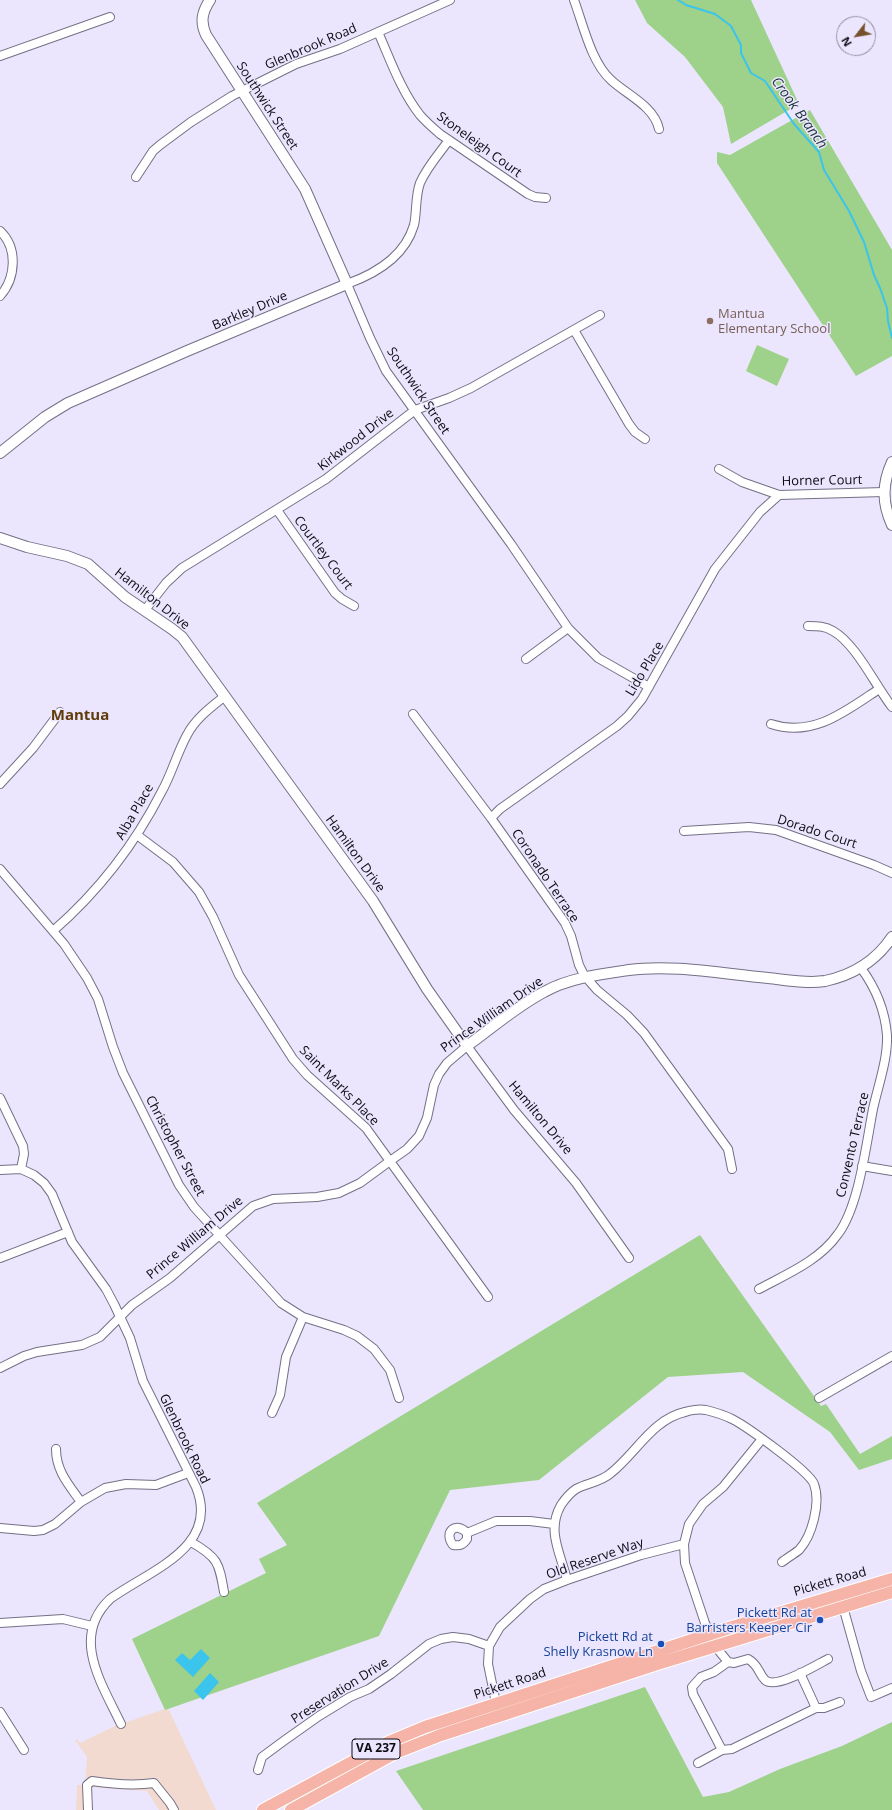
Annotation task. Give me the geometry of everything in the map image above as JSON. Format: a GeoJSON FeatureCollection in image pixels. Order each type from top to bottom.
{"type":"FeatureCollection","features":[{"type":"Feature","properties":{"kind":"main road","name":"Pickett Road"},"geometry":{"type":"LineString","coordinates":[[263,1810],[389,1742],[425,1727],[709,1634],[892,1579]]}},
{"type":"Feature","properties":{"kind":"main road","name":"Pickett Road"},"geometry":{"type":"LineString","coordinates":[[291,1810],[395,1753],[441,1735],[715,1646],[892,1592]]}},
{"type":"Feature","properties":{"kind":"street","name":"Southwick Street"},"geometry":{"type":"LineString","coordinates":[[210,0],[203,15],[203,30],[305,189],[380,359],[396,386],[415,410],[511,544],[568,628],[598,658],[649,687]]}},
{"type":"Feature","properties":{"kind":"street","name":"Glenbrook Road"},"geometry":{"type":"LineString","coordinates":[[136,177],[153,151],[160,145],[191,122],[242,91],[296,64],[340,49],[450,0]]}},
{"type":"Feature","properties":{"kind":"street"},"geometry":{"type":"LineString","coordinates":[[574,0],[595,58],[603,72],[648,109],[657,121],[658,129]]}},
{"type":"Feature","properties":{"kind":"street"},"geometry":{"type":"LineString","coordinates":[[0,56],[110,17]]}},
{"type":"Feature","properties":{"kind":"street","name":"Stoneleigh Court"},"geometry":{"type":"LineString","coordinates":[[378,32],[415,108],[427,122],[449,140],[528,194],[535,197],[546,198]]}},
{"type":"Feature","properties":{"kind":"street","name":"Barkley Drive"},"geometry":{"type":"LineString","coordinates":[[0,453],[45,417],[68,403],[380,269],[394,257],[405,244],[414,226],[417,195],[421,181],[432,162],[449,140]]}},
{"type":"Feature","properties":{"kind":"street"},"geometry":{"type":"LineString","coordinates":[[0,231],[10,247],[13,267],[9,282],[0,296]]}},
{"type":"Feature","properties":{"kind":"street","name":"Kirkwood Drive"},"geometry":{"type":"LineString","coordinates":[[146,610],[166,583],[182,568],[342,468],[415,410],[449,398],[471,388],[600,315]]}},
{"type":"Feature","properties":{"kind":"street"},"geometry":{"type":"LineString","coordinates":[[574,330],[629,424],[635,432],[645,439]]}},
{"type":"Feature","properties":{"kind":"street"},"geometry":{"type":"LineString","coordinates":[[892,462],[888,472],[884,492],[888,517],[892,525]]}},
{"type":"Feature","properties":{"kind":"street","name":"Horner Court"},"geometry":{"type":"LineString","coordinates":[[718,469],[742,482],[779,495],[884,492]]}},
{"type":"Feature","properties":{"kind":"street","name":"Lido Place"},"geometry":{"type":"LineString","coordinates":[[491,818],[500,809],[617,726],[638,704],[715,569],[760,512],[779,495]]}},
{"type":"Feature","properties":{"kind":"street","name":"Courtley Court"},"geometry":{"type":"LineString","coordinates":[[277,510],[335,593],[342,600],[354,606]]}},
{"type":"Feature","properties":{"kind":"street","name":"Hamilton Drive"},"geometry":{"type":"LineString","coordinates":[[0,538],[27,547],[80,560],[96,570],[125,597],[146,610],[182,637],[373,900],[427,989],[467,1046],[514,1110],[576,1183],[629,1258]]}},
{"type":"Feature","properties":{"kind":"street"},"geometry":{"type":"LineString","coordinates":[[808,626],[824,627],[838,635],[854,652],[892,707]]}},
{"type":"Feature","properties":{"kind":"street"},"geometry":{"type":"LineString","coordinates":[[526,659],[568,628]]}},
{"type":"Feature","properties":{"kind":"street"},"geometry":{"type":"LineString","coordinates":[[771,724],[791,729],[818,724],[844,712],[879,689]]}},
{"type":"Feature","properties":{"kind":"street","name":"Alba Place"},"geometry":{"type":"LineString","coordinates":[[53,931],[75,912],[94,892],[137,835],[163,790],[189,731],[204,713],[225,696]]}},
{"type":"Feature","properties":{"kind":"street"},"geometry":{"type":"LineString","coordinates":[[0,784],[23,759],[60,712]]}},
{"type":"Feature","properties":{"kind":"street","name":"Coronado Terrace"},"geometry":{"type":"LineString","coordinates":[[413,714],[491,818],[565,923],[571,936],[579,965],[587,978],[644,1033],[728,1148],[732,1169]]}},
{"type":"Feature","properties":{"kind":"street","name":"Dorado Court"},"geometry":{"type":"LineString","coordinates":[[684,831],[749,827],[776,830],[874,865],[892,873]]}},
{"type":"Feature","properties":{"kind":"street","name":"Saint Marks Place"},"geometry":{"type":"LineString","coordinates":[[137,835],[173,862],[199,892],[213,917],[239,975],[293,1059],[307,1075],[366,1128],[488,1297]]}},
{"type":"Feature","properties":{"kind":"street","name":"Christopher Street"},"geometry":{"type":"LineString","coordinates":[[0,869],[53,931],[80,966],[94,991],[104,1014],[118,1062],[179,1185],[194,1208],[276,1298],[303,1317],[344,1330],[369,1345],[380,1356],[390,1370],[399,1398]]}},
{"type":"Feature","properties":{"kind":"street","name":"Prince William Drive"},"geometry":{"type":"LineString","coordinates":[[0,1368],[24,1356],[36,1352],[82,1345],[92,1342],[100,1337],[142,1298],[170,1278],[245,1212],[262,1202],[281,1198],[317,1197],[339,1192],[360,1182],[407,1149],[418,1136],[427,1118],[434,1085],[438,1074],[447,1063],[467,1046],[544,992],[563,984],[587,978],[649,968],[814,982],[844,976],[861,968],[881,951],[892,937]]}},
{"type":"Feature","properties":{"kind":"street","name":"Convento Terrace"},"geometry":{"type":"LineString","coordinates":[[759,1289],[818,1255],[834,1240],[849,1214],[862,1166],[889,1044],[880,1003],[872,985],[861,968]]}},
{"type":"Feature","properties":{"kind":"street"},"geometry":{"type":"LineString","coordinates":[[0,1098],[23,1146],[24,1154],[21,1169],[0,1170]]}},
{"type":"Feature","properties":{"kind":"street"},"geometry":{"type":"LineString","coordinates":[[862,1166],[892,1171]]}},
{"type":"Feature","properties":{"kind":"street","name":"Glenbrook Road"},"geometry":{"type":"LineString","coordinates":[[21,1169],[34,1175],[44,1183],[55,1200],[77,1250],[106,1289],[135,1351],[143,1381],[197,1492],[201,1508],[197,1531],[191,1542],[174,1557],[110,1599],[103,1606],[92,1626],[90,1640],[92,1657],[101,1682],[121,1724]]}},
{"type":"Feature","properties":{"kind":"street"},"geometry":{"type":"LineString","coordinates":[[0,1258],[68,1232]]}},
{"type":"Feature","properties":{"kind":"street"},"geometry":{"type":"LineString","coordinates":[[272,1413],[280,1394],[286,1357],[303,1317]]}},
{"type":"Feature","properties":{"kind":"street"},"geometry":{"type":"LineString","coordinates":[[819,1398],[892,1356]]}},
{"type":"Feature","properties":{"kind":"street"},"geometry":{"type":"LineString","coordinates":[[566,1580],[557,1549],[554,1524],[557,1511],[570,1494],[576,1489],[600,1480],[610,1474],[657,1426],[666,1419],[685,1412],[705,1410],[732,1419],[762,1439],[801,1468],[814,1484],[817,1502],[814,1520],[808,1535],[800,1549],[782,1562]]}},
{"type":"Feature","properties":{"kind":"street"},"geometry":{"type":"LineString","coordinates":[[762,1439],[723,1487],[703,1504],[689,1524],[684,1544],[685,1563],[709,1634],[715,1646],[728,1662],[734,1663],[748,1659],[754,1662],[764,1679],[769,1683],[780,1682],[800,1674],[828,1659]]}},
{"type":"Feature","properties":{"kind":"street"},"geometry":{"type":"LineString","coordinates":[[56,1448],[56,1461],[59,1468],[82,1502]]}},
{"type":"Feature","properties":{"kind":"street"},"geometry":{"type":"LineString","coordinates":[[0,1528],[34,1531],[42,1530],[55,1524],[82,1502],[105,1488],[119,1484],[156,1485],[188,1473]]}},
{"type":"Feature","properties":{"kind":"street"},"geometry":{"type":"LineString","coordinates":[[467,1533],[496,1522],[524,1520],[554,1524]]}},
{"type":"Feature","properties":{"kind":"street"},"geometry":{"type":"LineString","coordinates":[[191,1542],[207,1551],[215,1559],[222,1577],[224,1592]]}},
{"type":"Feature","properties":{"kind":"street","name":"Old Reserve Way"},"geometry":{"type":"LineString","coordinates":[[500,1716],[488,1664],[489,1646],[500,1627],[530,1599],[544,1589],[566,1580],[641,1555],[684,1544]]}},
{"type":"Feature","properties":{"kind":"street"},"geometry":{"type":"LineString","coordinates":[[840,1594],[871,1697],[892,1688]]}},
{"type":"Feature","properties":{"kind":"street"},"geometry":{"type":"LineString","coordinates":[[0,1623],[63,1619],[92,1626]]}},
{"type":"Feature","properties":{"kind":"street","name":"Preservation Drive"},"geometry":{"type":"LineString","coordinates":[[258,1770],[262,1757],[285,1740],[319,1716],[386,1678],[429,1644],[441,1639],[453,1637],[469,1639],[489,1646]]}},
{"type":"Feature","properties":{"kind":"street"},"geometry":{"type":"LineString","coordinates":[[722,1750],[693,1694],[692,1687],[701,1677],[714,1672],[728,1662]]}},
{"type":"Feature","properties":{"kind":"street"},"geometry":{"type":"LineString","coordinates":[[800,1674],[816,1708]]}},
{"type":"Feature","properties":{"kind":"street"},"geometry":{"type":"LineString","coordinates":[[698,1763],[722,1750],[732,1749],[816,1708],[824,1708],[840,1702]]}},
{"type":"Feature","properties":{"kind":"street"},"geometry":{"type":"LineString","coordinates":[[0,1712],[24,1750]]}},
{"type":"Feature","properties":{"kind":"street"},"geometry":{"type":"LineString","coordinates":[[88,1810],[87,1785],[92,1781],[107,1784],[139,1785],[154,1783],[174,1810]]}},
{"type":"Feature","properties":{"kind":"shaded area"},"geometry":{"type":"Polygon","coordinates":[[[168,1708],[216,1810],[159,1810],[147,1791],[88,1787],[87,1810],[76,1810],[77,1785],[85,1785],[87,1757],[75,1740],[77,1739],[80,1743],[115,1726],[168,1708]]]}},
{"type":"Feature","properties":{"kind":"green space"},"geometry":{"type":"Polygon","coordinates":[[[635,0],[751,0],[799,104],[731,144],[723,107],[685,57],[647,23],[635,0]]]}},
{"type":"Feature","properties":{"kind":"green space"},"geometry":{"type":"Polygon","coordinates":[[[810,110],[892,250],[892,356],[856,376],[717,163],[717,152],[730,155],[810,110]]]}},
{"type":"Feature","properties":{"kind":"green space"},"geometry":{"type":"Polygon","coordinates":[[[757,345],[789,359],[777,386],[746,371],[757,345]]]}},
{"type":"Feature","properties":{"kind":"green space"},"geometry":{"type":"Polygon","coordinates":[[[700,1235],[821,1406],[826,1404],[860,1454],[892,1436],[892,1459],[859,1470],[830,1432],[743,1372],[668,1377],[539,1480],[450,1490],[379,1636],[165,1710],[132,1639],[266,1573],[259,1559],[287,1545],[257,1503],[700,1235]]]}},
{"type":"Feature","properties":{"kind":"green space"},"geometry":{"type":"Polygon","coordinates":[[[645,1687],[703,1797],[729,1792],[780,1769],[842,1746],[892,1722],[892,1810],[423,1810],[396,1771],[645,1687]]]}},
{"type":"Feature","properties":{"kind":"water"},"geometry":{"type":"Polygon","coordinates":[[[201,1649],[210,1658],[193,1677],[175,1660],[182,1653],[190,1660],[201,1649]]]}},
{"type":"Feature","properties":{"kind":"water"},"geometry":{"type":"Polygon","coordinates":[[[210,1673],[219,1682],[203,1700],[194,1691],[210,1673]]]}},
{"type":"Feature","properties":{"kind":"waterway","name":"Crook Branch"},"geometry":{"type":"LineString","coordinates":[[678,0],[686,5],[715,14],[731,26],[741,45],[741,53],[751,73],[765,81],[794,124],[819,152],[824,170],[849,211],[864,242],[874,275],[887,308],[892,338]]}},
{"type":"Feature","properties":{"kind":"place","name":"Mantua Elementary School"},"geometry":{"type":"Point","coordinates":[710,321]}},
{"type":"Feature","properties":{"kind":"place","name":"Pickett Rd at Barristers Keeper Cir"},"geometry":{"type":"Point","coordinates":[820,1620]}},
{"type":"Feature","properties":{"kind":"place","name":"Pickett Rd at Shelly Krasnow Ln"},"geometry":{"type":"Point","coordinates":[661,1644]}},
{"type":"Feature","properties":{"kind":"district","name":"Mantua"},"geometry":{"type":"Point","coordinates":[80,716]}}]}
